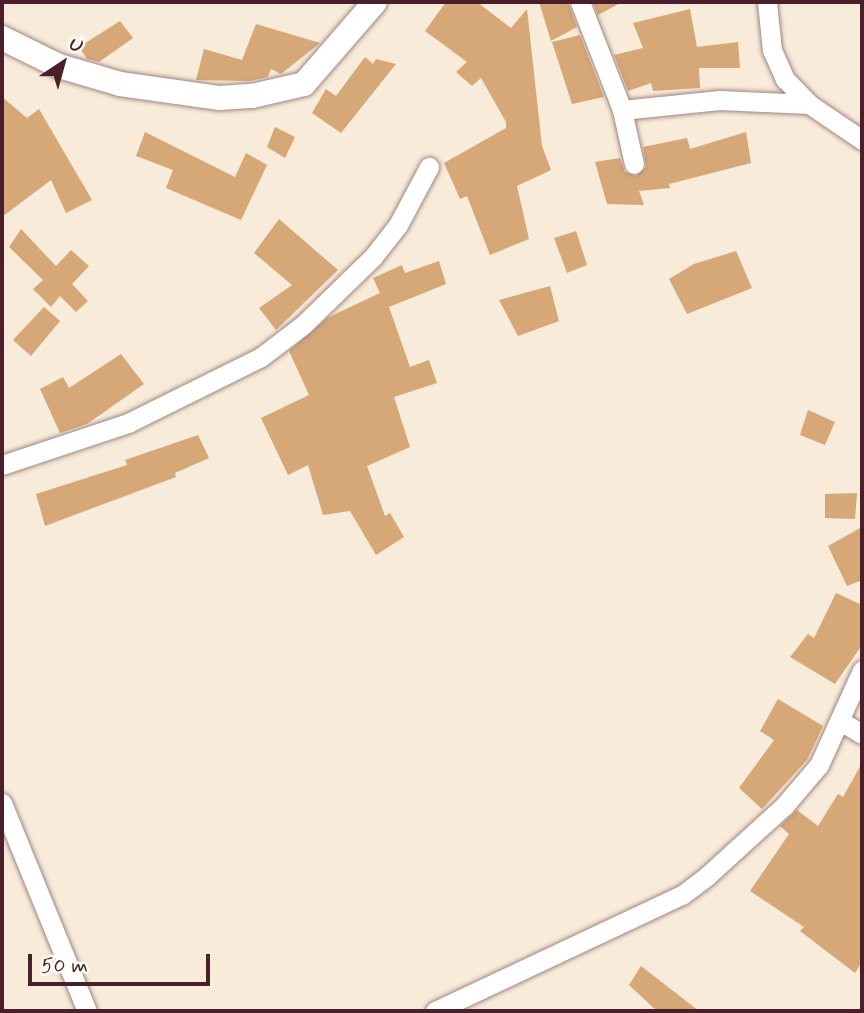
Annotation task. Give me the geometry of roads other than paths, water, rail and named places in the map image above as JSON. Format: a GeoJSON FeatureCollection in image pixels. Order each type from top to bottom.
{"type":"FeatureCollection","features":[{"type":"Feature","properties":{"kind":"street"},"geometry":{"type":"LineString","coordinates":[[2,38],[59,66],[120,84],[220,98],[252,96],[304,84],[375,2]]}},
{"type":"Feature","properties":{"kind":"street"},"geometry":{"type":"LineString","coordinates":[[580,2],[622,110],[634,164]]}},
{"type":"Feature","properties":{"kind":"street"},"geometry":{"type":"LineString","coordinates":[[767,2],[772,50],[785,79],[809,104],[862,140]]}},
{"type":"Feature","properties":{"kind":"street"},"geometry":{"type":"LineString","coordinates":[[622,110],[719,100],[809,104]]}},
{"type":"Feature","properties":{"kind":"street"},"geometry":{"type":"LineString","coordinates":[[2,465],[128,423],[261,357],[303,325],[373,257],[398,225],[429,167]]}},
{"type":"Feature","properties":{"kind":"street"},"geometry":{"type":"LineString","coordinates":[[435,1011],[682,895],[784,806],[819,765],[842,722],[862,670]]}},
{"type":"Feature","properties":{"kind":"street"},"geometry":{"type":"LineString","coordinates":[[842,722],[862,734]]}},
{"type":"Feature","properties":{"kind":"street"},"geometry":{"type":"LineString","coordinates":[[2,803],[87,1011]]}}]}
